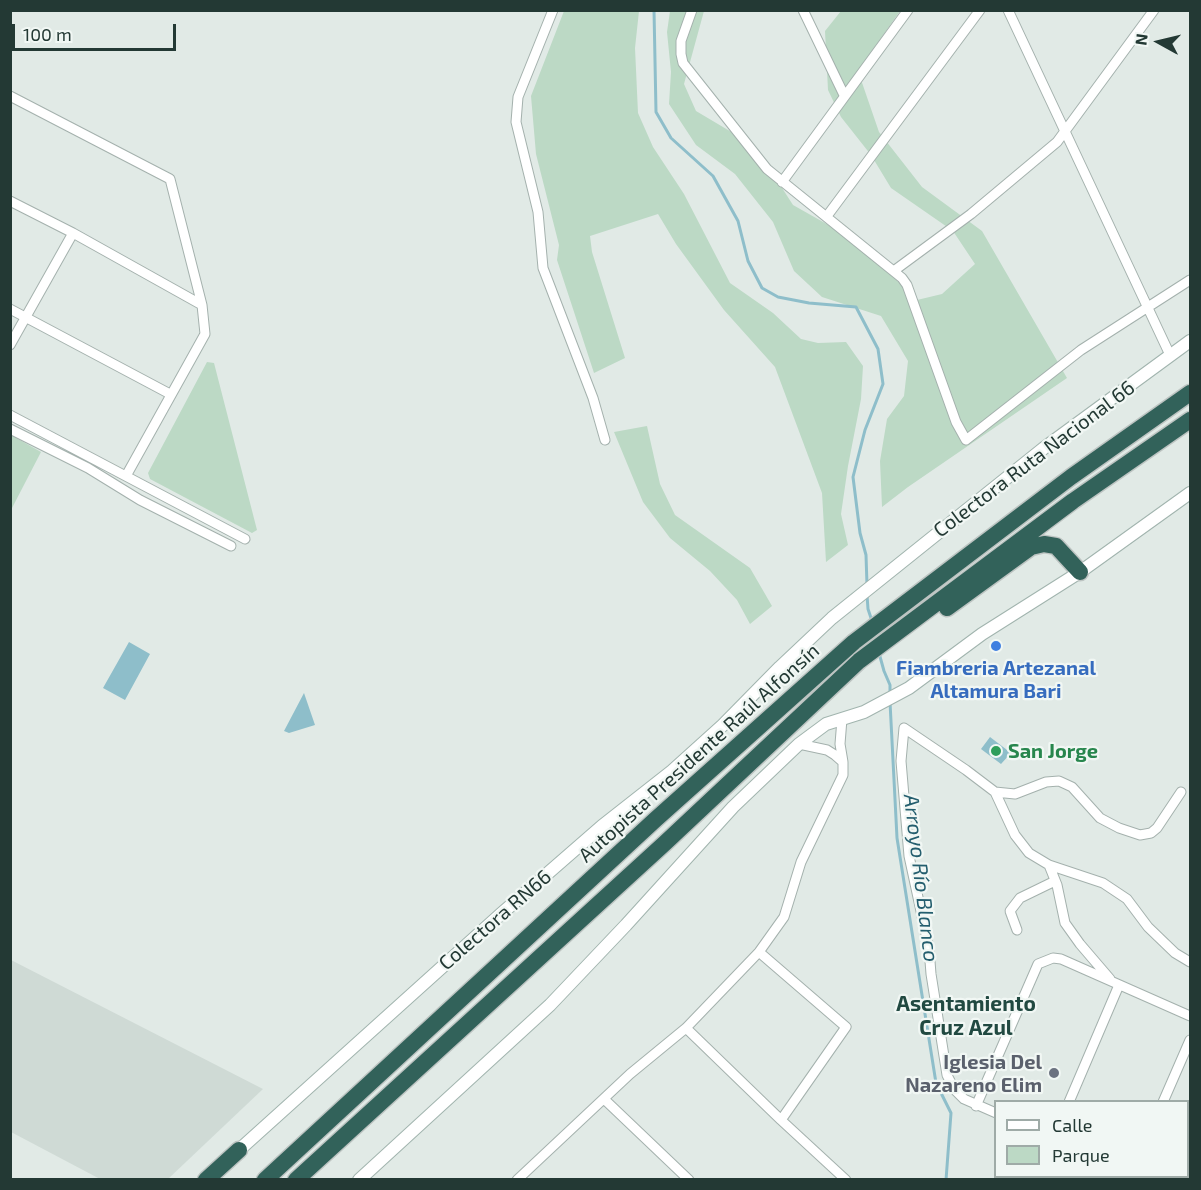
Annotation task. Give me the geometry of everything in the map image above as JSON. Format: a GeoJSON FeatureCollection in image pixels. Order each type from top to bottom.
{"type":"FeatureCollection","features":[{"type":"Feature","properties":{"kind":"highway","name":"Autopista Presidente Raúl Alfonsín"},"geometry":{"type":"LineString","coordinates":[[265,1179],[657,819],[854,642],[1071,477],[1191,393]]}},
{"type":"Feature","properties":{"kind":"highway","name":"Autopista Presidente Raúl Alfonsín"},"geometry":{"type":"LineString","coordinates":[[296,1179],[863,660],[892,641],[1073,501],[1191,420]]}},
{"type":"Feature","properties":{"kind":"highway"},"geometry":{"type":"LineString","coordinates":[[892,641],[1031,547],[1044,544],[1056,546],[1080,572]]}},
{"type":"Feature","properties":{"kind":"highway"},"geometry":{"type":"LineString","coordinates":[[206,1179],[238,1150]]}},
{"type":"Feature","properties":{"kind":"street"},"geometry":{"type":"LineString","coordinates":[[553,10],[518,97],[516,122],[538,212],[543,268],[593,398],[605,440]]}},
{"type":"Feature","properties":{"kind":"street"},"geometry":{"type":"LineString","coordinates":[[693,10],[681,41],[683,63],[767,170],[895,270],[907,285],[956,422],[966,440],[1081,350],[1191,280]]}},
{"type":"Feature","properties":{"kind":"street"},"geometry":{"type":"LineString","coordinates":[[803,10],[844,95]]}},
{"type":"Feature","properties":{"kind":"street"},"geometry":{"type":"LineString","coordinates":[[782,182],[908,10]]}},
{"type":"Feature","properties":{"kind":"street"},"geometry":{"type":"LineString","coordinates":[[827,216],[980,10]]}},
{"type":"Feature","properties":{"kind":"street"},"geometry":{"type":"LineString","coordinates":[[1008,10],[1170,355]]}},
{"type":"Feature","properties":{"kind":"street"},"geometry":{"type":"LineString","coordinates":[[895,270],[971,214],[1057,142],[1152,11]]}},
{"type":"Feature","properties":{"kind":"street"},"geometry":{"type":"LineString","coordinates":[[10,96],[170,179],[202,305],[205,334],[126,476]]}},
{"type":"Feature","properties":{"kind":"street"},"geometry":{"type":"LineString","coordinates":[[10,201],[73,233],[202,305]]}},
{"type":"Feature","properties":{"kind":"street"},"geometry":{"type":"LineString","coordinates":[[10,345],[73,233]]}},
{"type":"Feature","properties":{"kind":"street"},"geometry":{"type":"LineString","coordinates":[[10,309],[170,394]]}},
{"type":"Feature","properties":{"kind":"street","name":"Colectora Ruta Nacional 66"},"geometry":{"type":"LineString","coordinates":[[832,618],[1044,448],[1191,341]]}},
{"type":"Feature","properties":{"kind":"street"},"geometry":{"type":"LineString","coordinates":[[10,415],[245,539]]}},
{"type":"Feature","properties":{"kind":"street"},"geometry":{"type":"LineString","coordinates":[[10,429],[88,468],[140,500],[231,546]]}},
{"type":"Feature","properties":{"kind":"street"},"geometry":{"type":"LineString","coordinates":[[359,1179],[550,1005],[738,802],[811,747],[826,724],[864,712],[909,688],[982,634],[1080,572],[1191,493]]}},
{"type":"Feature","properties":{"kind":"street","name":"Colectora RN66"},"geometry":{"type":"LineString","coordinates":[[238,1150],[594,833],[672,771],[723,725],[832,618]]}},
{"type":"Feature","properties":{"kind":"street"},"geometry":{"type":"LineString","coordinates":[[516,1179],[630,1074],[686,1028],[759,952],[784,917],[805,854],[839,788],[843,775],[840,739],[842,719]]}},
{"type":"Feature","properties":{"kind":"street"},"geometry":{"type":"LineString","coordinates":[[994,1112],[964,1099],[954,1089],[947,1075],[929,948],[909,856],[901,761],[904,728],[995,792],[1015,835],[1029,853],[1049,865],[1103,884],[1127,899],[1148,927],[1175,953],[1191,962]]}},
{"type":"Feature","properties":{"kind":"street"},"geometry":{"type":"LineString","coordinates":[[811,747],[836,755],[843,762]]}},
{"type":"Feature","properties":{"kind":"street"},"geometry":{"type":"LineString","coordinates":[[995,792],[1015,794],[1046,782],[1059,781],[1072,787],[1100,818],[1140,835],[1151,833],[1157,828],[1181,792]]}},
{"type":"Feature","properties":{"kind":"street"},"geometry":{"type":"LineString","coordinates":[[1049,865],[1065,922],[1086,951],[1117,984]]}},
{"type":"Feature","properties":{"kind":"street"},"geometry":{"type":"LineString","coordinates":[[1017,930],[1010,910],[1020,898],[1055,881]]}},
{"type":"Feature","properties":{"kind":"street"},"geometry":{"type":"LineString","coordinates":[[759,952],[846,1027],[781,1120]]}},
{"type":"Feature","properties":{"kind":"street"},"geometry":{"type":"LineString","coordinates":[[976,1106],[1035,969],[1038,964],[1045,961],[1053,958],[1061,959],[1191,1016]]}},
{"type":"Feature","properties":{"kind":"street"},"geometry":{"type":"LineString","coordinates":[[1069,1100],[1117,984]]}},
{"type":"Feature","properties":{"kind":"street"},"geometry":{"type":"LineString","coordinates":[[686,1028],[846,1179]]}},
{"type":"Feature","properties":{"kind":"street"},"geometry":{"type":"LineString","coordinates":[[1162,1100],[1191,1040]]}},
{"type":"Feature","properties":{"kind":"street"},"geometry":{"type":"LineString","coordinates":[[604,1099],[689,1179]]}},
{"type":"Feature","properties":{"kind":"street"},"geometry":{"type":"LineString","coordinates":[[524,1172],[532,1179]]}},
{"type":"Feature","properties":{"kind":"shaded area"},"geometry":{"type":"Polygon","coordinates":[[[11,960],[263,1089],[168,1179],[100,1179],[11,1132],[11,960]]]}},
{"type":"Feature","properties":{"kind":"green space"},"geometry":{"type":"Polygon","coordinates":[[[564,11],[639,11],[635,48],[638,113],[653,147],[684,194],[730,283],[773,313],[801,339],[818,343],[846,342],[863,366],[861,399],[841,514],[848,545],[826,562],[822,493],[775,367],[724,310],[676,244],[658,214],[590,236],[592,252],[625,358],[594,373],[557,260],[559,245],[536,154],[531,96],[564,11]]]}},
{"type":"Feature","properties":{"kind":"green space"},"geometry":{"type":"Polygon","coordinates":[[[670,11],[704,11],[684,84],[696,111],[755,146],[793,205],[855,240],[917,300],[942,294],[975,264],[953,231],[891,188],[871,155],[841,117],[828,90],[825,31],[841,11],[900,11],[858,71],[879,132],[922,187],[982,231],[1067,378],[882,507],[880,461],[887,419],[904,396],[908,361],[881,316],[822,297],[794,271],[773,222],[735,174],[696,145],[669,104],[671,72],[667,32],[670,11]]]}},
{"type":"Feature","properties":{"kind":"green space"},"geometry":{"type":"Polygon","coordinates":[[[207,362],[214,363],[257,530],[252,533],[150,479],[148,473],[207,362]]]}},
{"type":"Feature","properties":{"kind":"green space"},"geometry":{"type":"Polygon","coordinates":[[[647,426],[660,484],[675,515],[750,568],[772,606],[750,624],[737,600],[710,571],[670,538],[643,502],[614,432],[647,426]]]}},
{"type":"Feature","properties":{"kind":"green space"},"geometry":{"type":"Polygon","coordinates":[[[11,435],[41,452],[11,510],[11,435]]]}},
{"type":"Feature","properties":{"kind":"water"},"geometry":{"type":"Polygon","coordinates":[[[129,642],[150,654],[125,700],[103,688],[129,642]]]}},
{"type":"Feature","properties":{"kind":"water"},"geometry":{"type":"Polygon","coordinates":[[[304,693],[315,725],[289,733],[284,731],[304,693]]]}},
{"type":"Feature","properties":{"kind":"water","name":"San Jorge"},"geometry":{"type":"Polygon","coordinates":[[[990,737],[1011,753],[1001,764],[981,749],[990,737]]]}},
{"type":"Feature","properties":{"kind":"waterway"},"geometry":{"type":"LineString","coordinates":[[654,10],[656,112],[671,138],[713,176],[738,221],[748,261],[762,288],[778,297],[809,303],[856,307],[878,349],[883,384],[865,430],[853,477],[860,533],[866,555],[867,585]]}},
{"type":"Feature","properties":{"kind":"waterway"},"geometry":{"type":"LineString","coordinates":[[867,595],[872,621]]}},
{"type":"Feature","properties":{"kind":"waterway","name":"Arroyo Río Blanco"},"geometry":{"type":"LineString","coordinates":[[879,653],[890,685],[890,693]]}},
{"type":"Feature","properties":{"kind":"waterway","name":"Arroyo Río Blanco"},"geometry":{"type":"LineString","coordinates":[[890,702],[897,838],[936,1083],[951,1113],[946,1180]]}},
{"type":"Feature","properties":{"kind":"place","name":"Fiambreria Artezanal Altamura Bari"},"geometry":{"type":"Point","coordinates":[996,646]}},
{"type":"Feature","properties":{"kind":"place","name":"San Jorge"},"geometry":{"type":"Point","coordinates":[996,751]}},
{"type":"Feature","properties":{"kind":"place","name":"Iglesia Del Nazareno Elim"},"geometry":{"type":"Point","coordinates":[1054,1073]}},
{"type":"Feature","properties":{"kind":"district","name":"Asentamiento Cruz Azul"},"geometry":{"type":"Point","coordinates":[966,1016]}}]}
